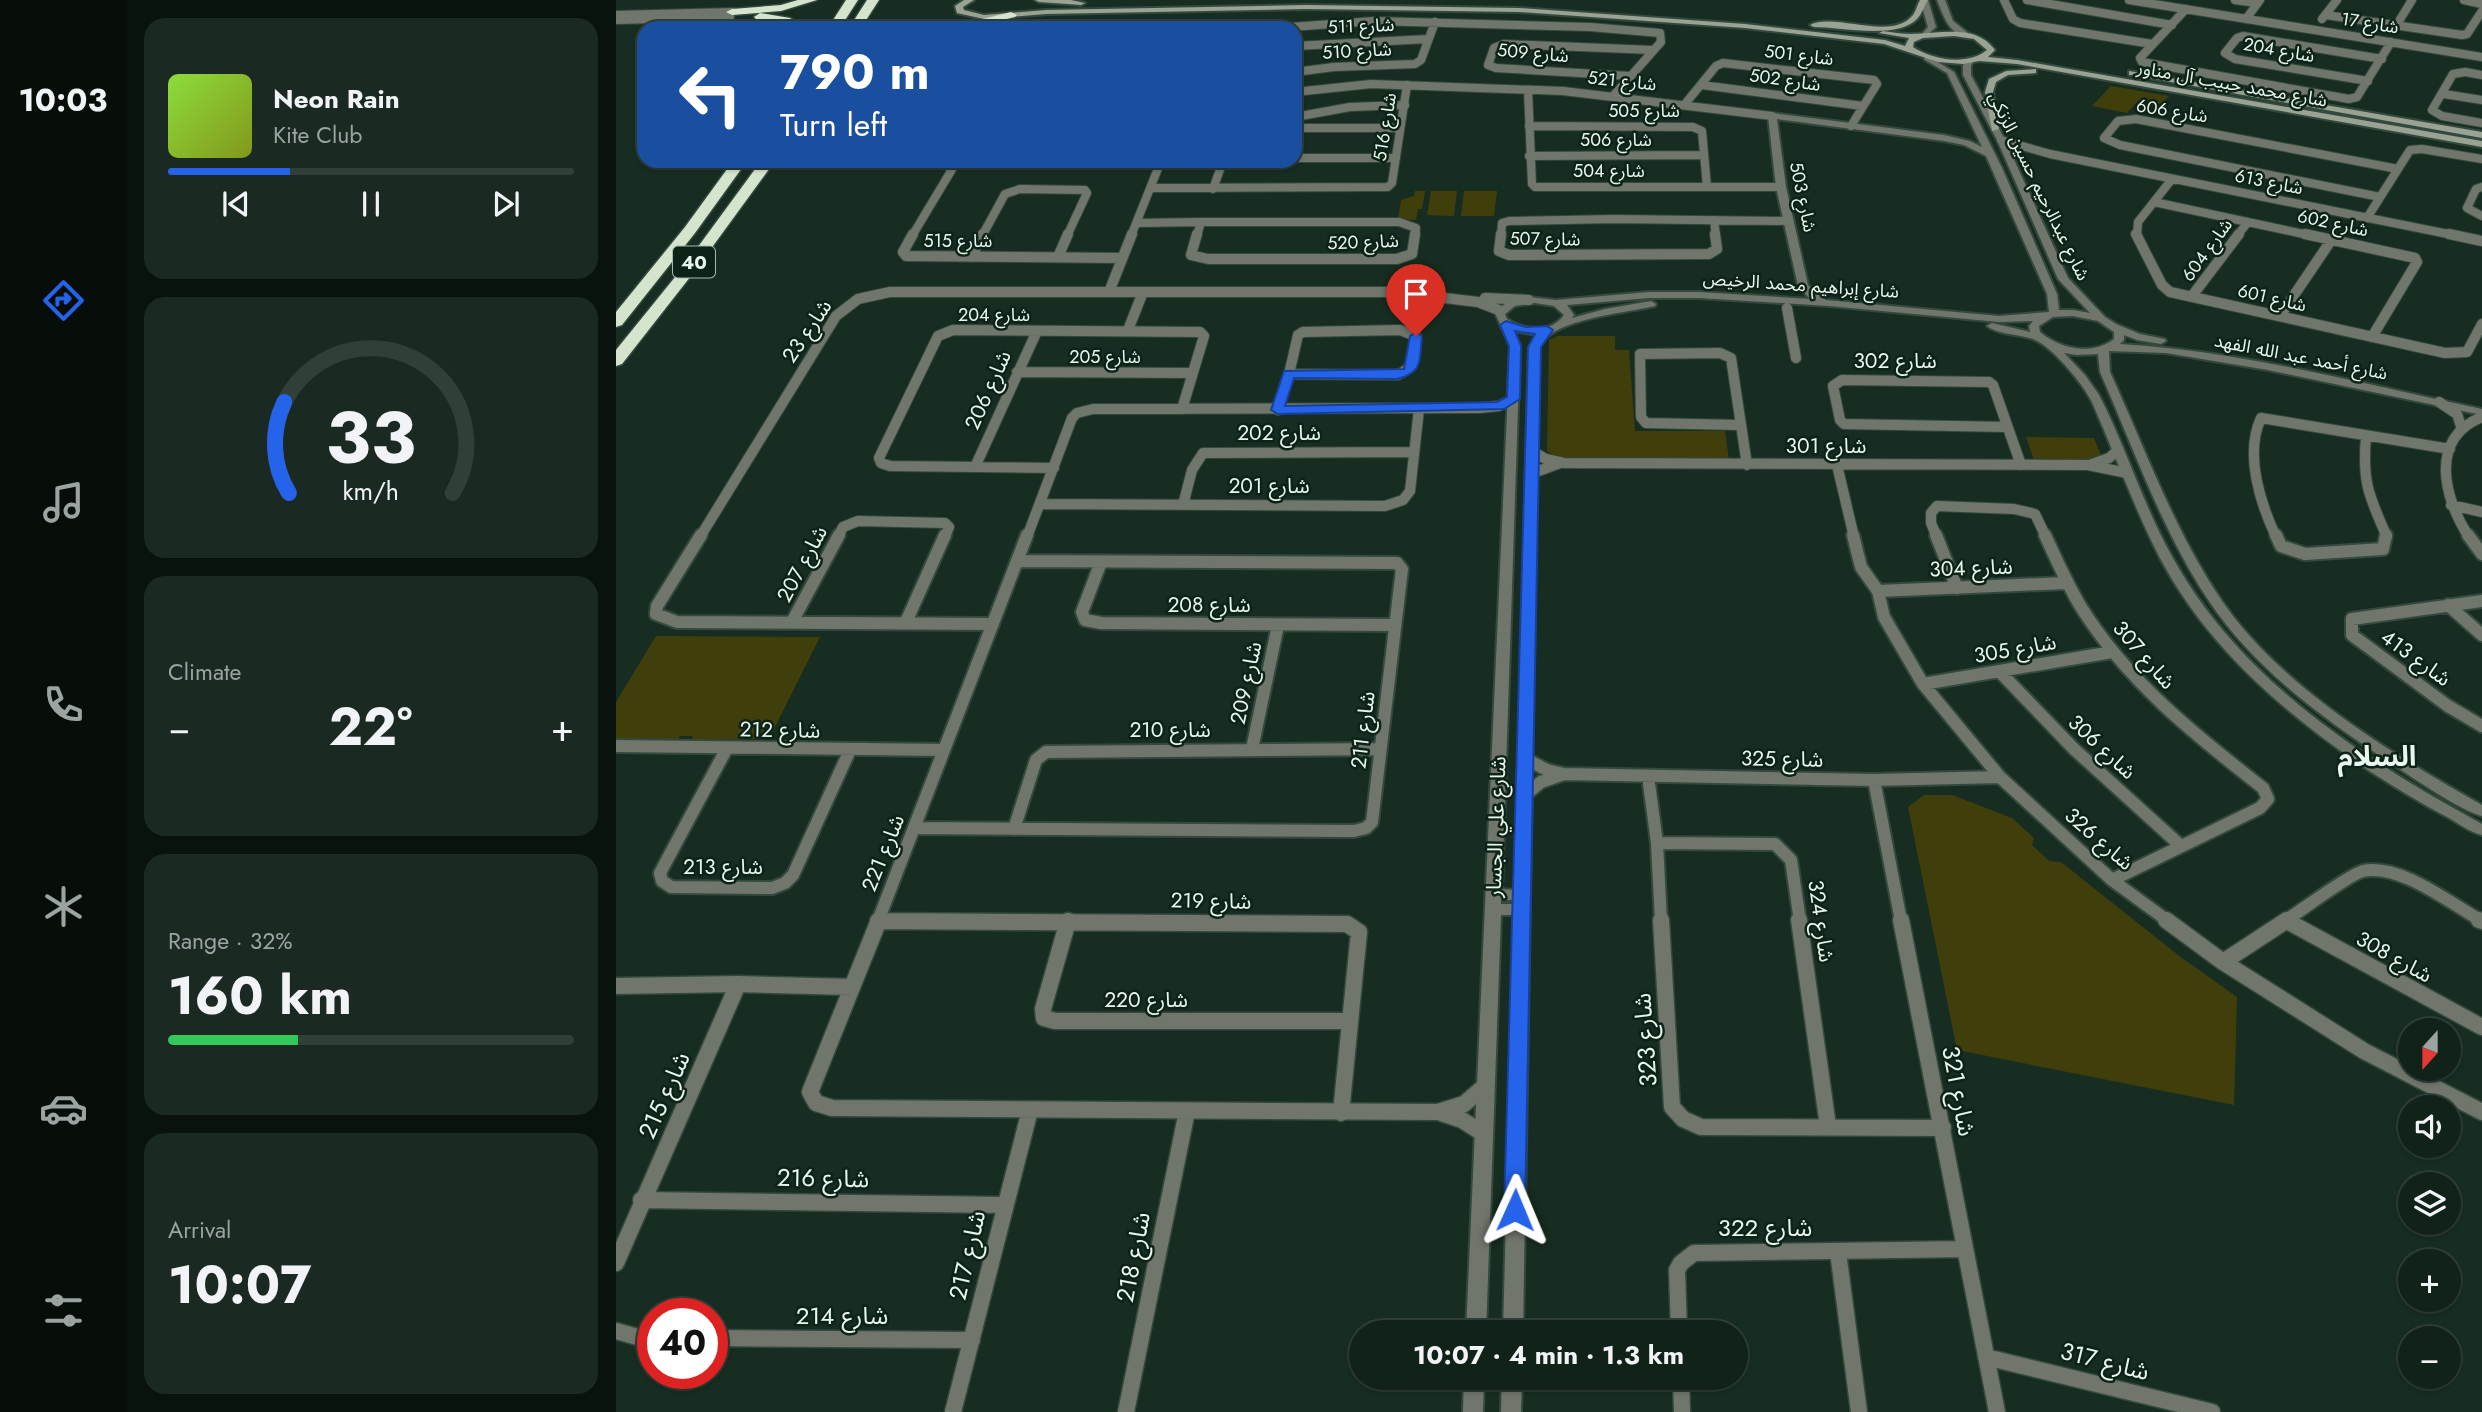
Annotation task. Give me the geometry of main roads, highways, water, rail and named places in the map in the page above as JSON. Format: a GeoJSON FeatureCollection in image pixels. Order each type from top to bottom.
{"type":"FeatureCollection","features":[{"type":"Feature","properties":{"kind":"highway"},"geometry":{"type":"LineString","coordinates":[[786,21],[731,15],[781,8],[811,0]]}},
{"type":"Feature","properties":{"kind":"highway"},"geometry":{"type":"LineString","coordinates":[[838,21],[852,0]]}},
{"type":"Feature","properties":{"kind":"highway"},"geometry":{"type":"LineString","coordinates":[[860,21],[873,0]]}},
{"type":"Feature","properties":{"kind":"highway"},"geometry":{"type":"LineString","coordinates":[[984,21],[1011,15]]}},
{"type":"Feature","properties":{"kind":"highway","name":"40"},"geometry":{"type":"LineString","coordinates":[[616,322],[690,230],[735,168]]}},
{"type":"Feature","properties":{"kind":"highway","name":"40"},"geometry":{"type":"LineString","coordinates":[[616,361],[689,269],[763,168]]}},
{"type":"Feature","properties":{"kind":"main road"},"geometry":{"type":"LineString","coordinates":[[970,0],[959,6],[960,11],[980,17],[1496,1],[1629,8],[1923,35]]}},
{"type":"Feature","properties":{"kind":"main road"},"geometry":{"type":"LineString","coordinates":[[1039,0],[1104,3],[1323,0]]}},
{"type":"Feature","properties":{"kind":"main road"},"geometry":{"type":"LineString","coordinates":[[1814,25],[1869,28],[1895,26],[1914,18],[1924,0]]}},
{"type":"Feature","properties":{"kind":"main road"},"geometry":{"type":"LineString","coordinates":[[1438,4],[1724,23],[1885,42],[1911,50]]}},
{"type":"Feature","properties":{"kind":"main road"},"geometry":{"type":"LineString","coordinates":[[1911,50],[1908,45],[1910,41],[1923,35]]}},
{"type":"Feature","properties":{"kind":"main road","name":"شارع محمد حبيب آل مناور"},"geometry":{"type":"LineString","coordinates":[[1923,35],[1965,35],[2006,52],[2482,135]]}},
{"type":"Feature","properties":{"kind":"main road"},"geometry":{"type":"LineString","coordinates":[[1974,60],[1988,54],[1990,47]]}},
{"type":"Feature","properties":{"kind":"main road","name":"شارع محمد حبيب آل مناور"},"geometry":{"type":"LineString","coordinates":[[1911,50],[1927,58],[1952,61],[2017,62],[2482,144]]}},
{"type":"Feature","properties":{"kind":"main road"},"geometry":{"type":"LineString","coordinates":[[1995,129],[1989,87],[1995,77],[2012,72],[2039,72],[2210,97]]}},
{"type":"Feature","properties":{"kind":"district","name":"السلام"},"geometry":{"type":"Point","coordinates":[2377,756]}}]}
